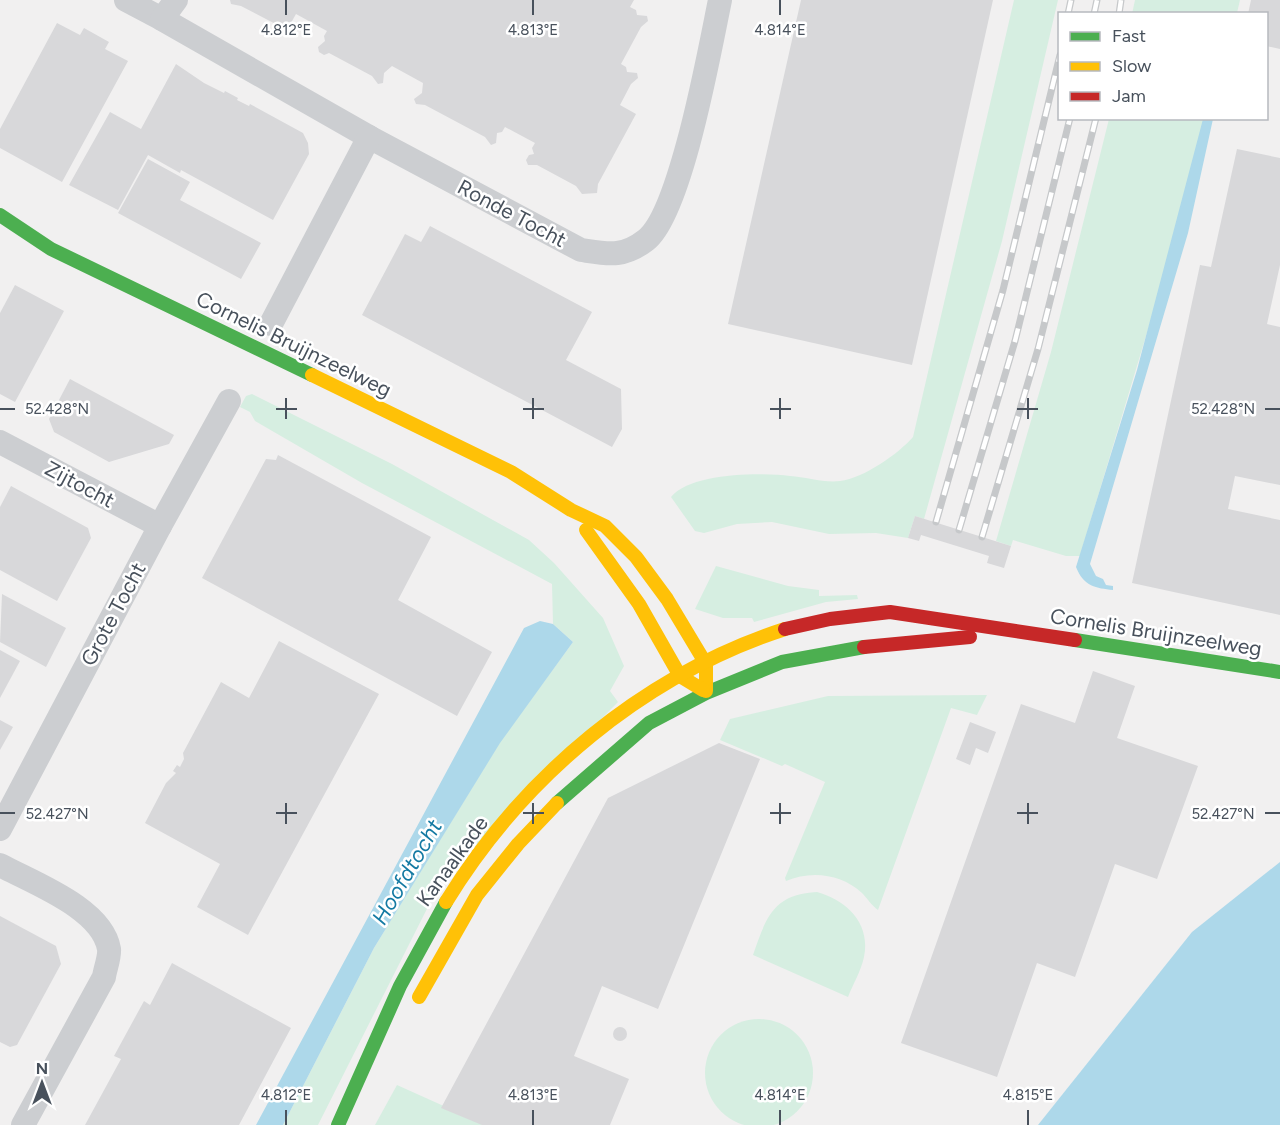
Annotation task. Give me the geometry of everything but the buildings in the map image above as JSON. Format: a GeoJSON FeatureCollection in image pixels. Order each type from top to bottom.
{"type":"FeatureCollection","features":[{"type":"Feature","properties":{"kind":"main road","name":"Cornelis Bruijnzeelweg"},"geometry":{"type":"LineString","coordinates":[[0,215],[51,249],[511,472],[571,510],[605,526],[636,557],[667,599],[706,664],[771,634],[838,617],[890,612],[1280,672]]}},
{"type":"Feature","properties":{"kind":"main road","name":"Cornelis Bruijnzeelweg"},"geometry":{"type":"LineString","coordinates":[[571,510],[639,604],[680,676],[706,693],[782,662],[841,649],[1026,633]]}},
{"type":"Feature","properties":{"kind":"main road","name":"Kanaalkade"},"geometry":{"type":"LineString","coordinates":[[338,1125],[375,1036],[396,995],[433,924],[478,854],[525,800],[598,729],[649,692],[706,664]]}},
{"type":"Feature","properties":{"kind":"main road"},"geometry":{"type":"LineString","coordinates":[[706,664],[706,693]]}},
{"type":"Feature","properties":{"kind":"main road","name":"Kanaalkade"},"geometry":{"type":"LineString","coordinates":[[411,1014],[477,895],[518,844],[571,789],[634,734],[706,693]]}},
{"type":"Feature","properties":{"kind":"main road"},"geometry":{"type":"LineString","coordinates":[[344,1125],[382,1064]]}},
{"type":"Feature","properties":{"kind":"street","name":"Ronde Tocht"},"geometry":{"type":"LineString","coordinates":[[126,0],[169,10],[369,137],[581,250],[617,255],[648,239],[670,205],[696,110],[720,0]]}},
{"type":"Feature","properties":{"kind":"street"},"geometry":{"type":"LineString","coordinates":[[271,324],[369,137]]}},
{"type":"Feature","properties":{"kind":"street","name":"Grote Tocht"},"geometry":{"type":"LineString","coordinates":[[0,829],[160,526],[229,401]]}},
{"type":"Feature","properties":{"kind":"street","name":"Zijtocht"},"geometry":{"type":"LineString","coordinates":[[0,442],[160,526]]}},
{"type":"Feature","properties":{"kind":"street"},"geometry":{"type":"LineString","coordinates":[[0,865],[77,906],[97,922],[109,950],[104,977],[23,1125]]}},
{"type":"Feature","properties":{"kind":"green space"},"geometry":{"type":"Polygon","coordinates":[[[1014,0],[1058,0],[1002,241],[924,519],[915,516],[908,538],[876,533],[829,534],[772,522],[737,524],[704,533],[695,531],[671,497],[680,489],[694,483],[727,476],[762,474],[828,481],[849,479],[880,464],[899,451],[913,437],[1014,0]]]}},
{"type":"Feature","properties":{"kind":"green space"},"geometry":{"type":"Polygon","coordinates":[[[1135,0],[1240,0],[1237,12],[1132,12],[1135,0]]]}},
{"type":"Feature","properties":{"kind":"green space"},"geometry":{"type":"Polygon","coordinates":[[[1109,120],[1211,120],[1080,556],[1066,556],[1013,540],[1011,546],[996,541],[1051,352],[1109,120]]]}},
{"type":"Feature","properties":{"kind":"green space"},"geometry":{"type":"Polygon","coordinates":[[[252,394],[392,464],[529,540],[554,563],[603,618],[624,666],[610,691],[618,702],[441,881],[318,1125],[283,1125],[374,948],[500,742],[573,642],[553,624],[552,584],[362,483],[255,421],[250,412],[240,407],[246,396],[252,394]]]}},
{"type":"Feature","properties":{"kind":"green space"},"geometry":{"type":"Polygon","coordinates":[[[716,566],[788,586],[819,590],[819,596],[857,595],[858,599],[826,602],[754,622],[752,618],[723,618],[695,609],[716,566]]]}},
{"type":"Feature","properties":{"kind":"green space"},"geometry":{"type":"Polygon","coordinates":[[[987,695],[977,715],[951,708],[878,910],[862,893],[836,878],[816,875],[786,881],[785,878],[825,782],[785,764],[782,766],[720,740],[730,719],[828,696],[987,695]]]}},
{"type":"Feature","properties":{"kind":"green space"},"geometry":{"type":"Polygon","coordinates":[[[817,892],[846,907],[860,924],[864,934],[864,957],[848,997],[753,955],[762,930],[773,910],[790,897],[817,892]]]}},
{"type":"Feature","properties":{"kind":"green space"},"geometry":{"type":"Polygon","coordinates":[[[748,1020],[770,1020],[789,1028],[804,1043],[812,1062],[812,1084],[804,1103],[789,1118],[770,1126],[748,1126],[729,1118],[714,1103],[706,1084],[706,1062],[714,1043],[729,1028],[748,1020]]]}},
{"type":"Feature","properties":{"kind":"green space"},"geometry":{"type":"Polygon","coordinates":[[[397,1085],[486,1125],[375,1125],[397,1085]]]}},
{"type":"Feature","properties":{"kind":"water"},"geometry":{"type":"Polygon","coordinates":[[[1203,120],[1213,120],[1188,233],[1090,564],[1096,576],[1103,579],[1106,585],[1113,586],[1113,590],[1087,583],[1076,567],[1137,370],[1203,120]]]}},
{"type":"Feature","properties":{"kind":"water","name":"Hoofdtocht"},"geometry":{"type":"Polygon","coordinates":[[[540,621],[553,624],[573,642],[500,743],[374,948],[283,1125],[256,1125],[524,628],[540,621]]]}},
{"type":"Feature","properties":{"kind":"water"},"geometry":{"type":"Polygon","coordinates":[[[1280,862],[1280,1125],[1038,1125],[1192,932],[1280,862]]]}},
{"type":"Feature","properties":{"kind":"railway"},"geometry":{"type":"LineString","coordinates":[[1068,12],[1071,0]]}},
{"type":"Feature","properties":{"kind":"railway"},"geometry":{"type":"LineString","coordinates":[[1094,12],[1097,0]]}},
{"type":"Feature","properties":{"kind":"railway"},"geometry":{"type":"LineString","coordinates":[[1119,12],[1121,0]]}},
{"type":"Feature","properties":{"kind":"railway"},"geometry":{"type":"LineString","coordinates":[[936,522],[1003,290],[1058,63]]}},
{"type":"Feature","properties":{"kind":"railway"},"geometry":{"type":"LineString","coordinates":[[959,530],[1015,341],[1070,120]]}},
{"type":"Feature","properties":{"kind":"railway"},"geometry":{"type":"LineString","coordinates":[[982,537],[1038,349],[1095,120]]}},
{"type":"Feature","properties":{"kind":"traffic: fast"},"geometry":{"type":"LineString","coordinates":[[0,215],[51,249],[312,375]]}},
{"type":"Feature","properties":{"kind":"traffic: fast"},"geometry":{"type":"LineString","coordinates":[[1075,640],[1280,672]]}},
{"type":"Feature","properties":{"kind":"traffic: fast"},"geometry":{"type":"LineString","coordinates":[[557,803],[649,723],[706,693],[782,662],[864,647]]}},
{"type":"Feature","properties":{"kind":"traffic: fast"},"geometry":{"type":"LineString","coordinates":[[338,1125],[400,986],[446,902]]}},
{"type":"Feature","properties":{"kind":"traffic: slow"},"geometry":{"type":"LineString","coordinates":[[312,375],[511,472],[571,510],[605,526],[636,557],[667,599],[706,664],[706,691]]}},
{"type":"Feature","properties":{"kind":"traffic: slow"},"geometry":{"type":"LineString","coordinates":[[586,530],[639,604],[680,676],[703,690]]}},
{"type":"Feature","properties":{"kind":"traffic: slow"},"geometry":{"type":"LineString","coordinates":[[446,902],[477,856],[512,813],[550,772],[592,736],[636,702],[683,673],[733,649],[785,629]]}},
{"type":"Feature","properties":{"kind":"traffic: slow"},"geometry":{"type":"LineString","coordinates":[[419,997],[477,895],[518,844],[557,803]]}},
{"type":"Feature","properties":{"kind":"traffic: jam"},"geometry":{"type":"LineString","coordinates":[[785,629],[830,619],[890,612],[1075,640]]}},
{"type":"Feature","properties":{"kind":"traffic: jam"},"geometry":{"type":"LineString","coordinates":[[864,647],[970,637]]}}]}
